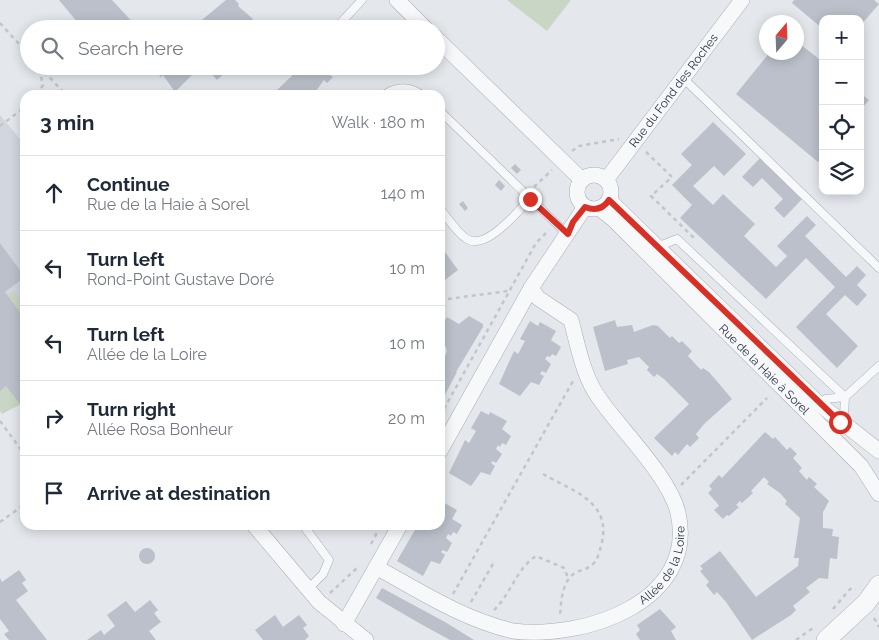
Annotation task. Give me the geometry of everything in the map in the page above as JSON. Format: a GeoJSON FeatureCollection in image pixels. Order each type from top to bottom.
{"type":"FeatureCollection","features":[{"type":"Feature","properties":{"kind":"street"},"geometry":{"type":"LineString","coordinates":[[397,0],[417,20]]}},
{"type":"Feature","properties":{"kind":"street","name":"Rue du Fond des Roches"},"geometry":{"type":"LineString","coordinates":[[606,180],[742,0]]}},
{"type":"Feature","properties":{"kind":"street"},"geometry":{"type":"LineString","coordinates":[[445,47],[582,180]]}},
{"type":"Feature","properties":{"kind":"street"},"geometry":{"type":"LineString","coordinates":[[445,443],[562,229],[598,205],[611,188],[606,180],[595,175],[582,180],[579,185],[578,196],[598,205]]}},
{"type":"Feature","properties":{"kind":"street","name":"Rue de la Haie à Sorel"},"geometry":{"type":"LineString","coordinates":[[598,205],[657,247],[819,404],[840,422],[879,450]]}},
{"type":"Feature","properties":{"kind":"street","name":"Rue de la Haie à Sorel"},"geometry":{"type":"LineString","coordinates":[[598,205],[861,466],[879,494]]}},
{"type":"Feature","properties":{"kind":"street","name":"Allée de la Loire"},"geometry":{"type":"LineString","coordinates":[[376,568],[462,615],[514,632],[558,635],[607,624],[648,602],[669,577],[681,546],[678,512],[671,495],[640,449],[598,397],[583,364],[571,320],[538,298],[531,288]]}},
{"type":"Feature","properties":{"kind":"street"},"geometry":{"type":"LineString","coordinates":[[258,530],[319,602],[366,640]]}},
{"type":"Feature","properties":{"kind":"street"},"geometry":{"type":"LineString","coordinates":[[344,624],[397,530]]}},
{"type":"Feature","properties":{"kind":"street"},"geometry":{"type":"LineString","coordinates":[[822,632],[866,604],[879,585]]}},
{"type":"Feature","properties":{"kind":"lane"},"geometry":{"type":"LineString","coordinates":[[343,20],[362,0]]}},
{"type":"Feature","properties":{"kind":"lane"},"geometry":{"type":"LineString","coordinates":[[682,77],[879,268]]}},
{"type":"Feature","properties":{"kind":"lane"},"geometry":{"type":"LineString","coordinates":[[391,90],[405,88],[410,90]]}},
{"type":"Feature","properties":{"kind":"lane"},"geometry":{"type":"LineString","coordinates":[[445,116],[562,229]]}},
{"type":"Feature","properties":{"kind":"lane"},"geometry":{"type":"LineString","coordinates":[[445,215],[467,239],[474,242],[489,238],[530,199]]}},
{"type":"Feature","properties":{"kind":"lane"},"geometry":{"type":"LineString","coordinates":[[657,247],[677,239],[845,397]]}},
{"type":"Feature","properties":{"kind":"lane"},"geometry":{"type":"LineString","coordinates":[[819,404],[826,399],[845,397],[879,366]]}},
{"type":"Feature","properties":{"kind":"lane"},"geometry":{"type":"LineString","coordinates":[[840,422],[844,414],[845,397]]}},
{"type":"Feature","properties":{"kind":"lane"},"geometry":{"type":"LineString","coordinates":[[307,530],[330,560],[323,574],[308,589]]}},
{"type":"Feature","properties":{"kind":"path"},"geometry":{"type":"LineString","coordinates":[[0,24],[20,45]]}},
{"type":"Feature","properties":{"kind":"path"},"geometry":{"type":"LineString","coordinates":[[40,90],[43,85],[41,75]]}},
{"type":"Feature","properties":{"kind":"path"},"geometry":{"type":"LineString","coordinates":[[47,75],[61,90]]}},
{"type":"Feature","properties":{"kind":"path"},"geometry":{"type":"LineString","coordinates":[[0,126],[20,111]]}},
{"type":"Feature","properties":{"kind":"path"},"geometry":{"type":"LineString","coordinates":[[445,407],[536,243],[562,229]]}},
{"type":"Feature","properties":{"kind":"path"},"geometry":{"type":"LineString","coordinates":[[445,299],[531,288]]}},
{"type":"Feature","properties":{"kind":"path"},"geometry":{"type":"LineString","coordinates":[[446,606],[583,364]]}},
{"type":"Feature","properties":{"kind":"path"},"geometry":{"type":"LineString","coordinates":[[671,495],[767,398]]}},
{"type":"Feature","properties":{"kind":"path"},"geometry":{"type":"LineString","coordinates":[[0,421],[20,448]]}},
{"type":"Feature","properties":{"kind":"path"},"geometry":{"type":"LineString","coordinates":[[543,474],[594,504],[602,516],[605,528],[594,563],[568,578],[565,585],[558,635]]}},
{"type":"Feature","properties":{"kind":"path"},"geometry":{"type":"LineString","coordinates":[[0,522],[20,508]]}},
{"type":"Feature","properties":{"kind":"path"},"geometry":{"type":"LineString","coordinates":[[367,550],[378,530]]}},
{"type":"Feature","properties":{"kind":"path"},"geometry":{"type":"LineString","coordinates":[[491,614],[502,603],[526,562],[536,556],[564,568],[568,578]]}},
{"type":"Feature","properties":{"kind":"path"},"geometry":{"type":"LineString","coordinates":[[477,608],[470,604],[494,562]]}},
{"type":"Feature","properties":{"kind":"path"},"geometry":{"type":"LineString","coordinates":[[319,602],[358,567]]}},
{"type":"Feature","properties":{"kind":"path"},"geometry":{"type":"LineString","coordinates":[[832,610],[850,588],[859,590]]}},
{"type":"Feature","properties":{"kind":"path"},"geometry":{"type":"LineString","coordinates":[[796,640],[822,632]]}},
{"type":"Feature","properties":{"kind":"shaded area"},"geometry":{"type":"Polygon","coordinates":[[[0,115],[20,139],[20,351],[0,325],[0,115]]]}},
{"type":"Feature","properties":{"kind":"green space"},"geometry":{"type":"Polygon","coordinates":[[[507,0],[571,0],[547,31],[507,0]]]}},
{"type":"Feature","properties":{"kind":"green space"},"geometry":{"type":"Polygon","coordinates":[[[13,291],[20,299],[20,405],[2,414],[0,411],[0,300],[13,291]]]}},
{"type":"Feature","properties":{"kind":"building"},"geometry":{"type":"Polygon","coordinates":[[[59,0],[112,0],[131,20],[76,20],[59,0]]]}},
{"type":"Feature","properties":{"kind":"building"},"geometry":{"type":"Polygon","coordinates":[[[226,0],[235,0],[239,4],[238,6],[253,19],[252,20],[202,20],[226,0]]]}},
{"type":"Feature","properties":{"kind":"building"},"geometry":{"type":"Polygon","coordinates":[[[794,0],[874,0],[879,4],[864,21],[864,15],[819,15],[819,26],[792,3],[794,0]]]}},
{"type":"Feature","properties":{"kind":"building"},"geometry":{"type":"Polygon","coordinates":[[[804,47],[819,59],[819,161],[818,162],[736,94],[764,60],[804,60],[804,47]]]}},
{"type":"Feature","properties":{"kind":"building"},"geometry":{"type":"Polygon","coordinates":[[[163,75],[192,75],[177,90],[174,90],[163,75]]]}},
{"type":"Feature","properties":{"kind":"building"},"geometry":{"type":"Polygon","coordinates":[[[212,75],[222,75],[217,80],[212,75]]]}},
{"type":"Feature","properties":{"kind":"building"},"geometry":{"type":"Polygon","coordinates":[[[293,75],[330,75],[333,77],[327,83],[324,80],[317,90],[277,90],[293,75]]]}},
{"type":"Feature","properties":{"kind":"building"},"geometry":{"type":"Polygon","coordinates":[[[864,96],[869,100],[864,106],[864,96]]]}},
{"type":"Feature","properties":{"kind":"building"},"geometry":{"type":"Polygon","coordinates":[[[713,122],[746,154],[724,176],[714,166],[693,186],[713,205],[723,194],[755,224],[744,236],[776,267],[787,256],[777,246],[807,216],[816,225],[805,236],[846,277],[857,266],[866,275],[857,285],[867,295],[857,306],[845,295],[826,314],[858,346],[837,368],[796,327],[835,287],[806,258],[766,299],[680,218],[692,205],[672,185],[692,165],[681,154],[713,122]]]}},
{"type":"Feature","properties":{"kind":"building"},"geometry":{"type":"Polygon","coordinates":[[[760,158],[802,199],[784,218],[774,208],[783,199],[762,178],[753,187],[742,177],[760,158]]]}},
{"type":"Feature","properties":{"kind":"building"},"geometry":{"type":"Polygon","coordinates":[[[515,164],[521,170],[517,174],[511,168],[515,164]]]}},
{"type":"Feature","properties":{"kind":"building"},"geometry":{"type":"Polygon","coordinates":[[[499,180],[505,186],[501,191],[495,185],[499,180]]]}},
{"type":"Feature","properties":{"kind":"building"},"geometry":{"type":"Polygon","coordinates":[[[463,201],[468,208],[465,211],[459,204],[463,201]]]}},
{"type":"Feature","properties":{"kind":"building"},"geometry":{"type":"Polygon","coordinates":[[[0,243],[20,270],[20,281],[5,292],[20,312],[20,404],[6,386],[0,391],[0,243]]]}},
{"type":"Feature","properties":{"kind":"building"},"geometry":{"type":"Polygon","coordinates":[[[445,252],[458,270],[445,280],[445,252]]]}},
{"type":"Feature","properties":{"kind":"building"},"geometry":{"type":"Polygon","coordinates":[[[469,316],[483,324],[483,327],[445,395],[445,356],[447,351],[445,346],[445,320],[447,317],[459,324],[469,316]]]}},
{"type":"Feature","properties":{"kind":"building"},"geometry":{"type":"Polygon","coordinates":[[[615,320],[617,327],[632,325],[634,332],[653,325],[658,326],[670,338],[672,336],[679,343],[682,341],[692,351],[688,356],[701,370],[703,368],[709,372],[732,399],[704,424],[696,434],[699,438],[690,447],[687,444],[678,455],[675,452],[672,456],[654,438],[689,404],[664,379],[657,374],[654,377],[647,370],[649,367],[639,357],[627,360],[628,364],[605,371],[593,327],[615,320]]]}},
{"type":"Feature","properties":{"kind":"building"},"geometry":{"type":"Polygon","coordinates":[[[530,321],[538,326],[540,322],[556,331],[551,340],[561,347],[556,356],[552,354],[545,359],[551,364],[546,373],[542,371],[540,374],[544,376],[539,385],[531,382],[520,396],[499,384],[514,351],[518,354],[525,341],[520,339],[530,321]]]}},
{"type":"Feature","properties":{"kind":"building"},"geometry":{"type":"Polygon","coordinates":[[[481,411],[489,415],[490,412],[507,421],[502,429],[511,436],[506,445],[502,443],[500,447],[498,445],[496,449],[502,454],[496,463],[493,461],[491,463],[495,466],[490,475],[481,472],[471,486],[449,473],[465,440],[469,443],[476,431],[471,428],[481,411]]]}},
{"type":"Feature","properties":{"kind":"building"},"geometry":{"type":"Polygon","coordinates":[[[765,432],[773,439],[775,437],[787,450],[790,447],[797,454],[793,458],[802,468],[799,471],[807,480],[809,477],[817,484],[814,487],[829,501],[823,512],[823,528],[833,529],[832,536],[839,537],[837,559],[830,558],[828,579],[819,578],[806,588],[810,592],[793,606],[796,610],[791,615],[752,640],[726,602],[717,592],[714,595],[706,585],[709,582],[700,571],[703,569],[700,566],[720,551],[756,597],[798,566],[799,558],[794,558],[800,518],[785,504],[787,501],[780,493],[767,484],[769,482],[764,477],[751,491],[753,493],[742,503],[740,501],[736,505],[739,507],[723,519],[714,510],[719,506],[708,493],[712,489],[709,486],[719,475],[722,478],[765,432]]]}},
{"type":"Feature","properties":{"kind":"building"},"geometry":{"type":"Polygon","coordinates":[[[445,503],[457,510],[452,519],[462,525],[457,534],[453,532],[451,536],[448,534],[446,538],[452,543],[447,552],[443,550],[441,552],[445,555],[440,564],[431,561],[423,576],[397,561],[415,530],[445,530],[445,503]]]}},
{"type":"Feature","properties":{"kind":"building"},"geometry":{"type":"Polygon","coordinates":[[[144,548],[150,548],[155,553],[153,562],[144,564],[139,559],[139,553],[144,548]]]}},
{"type":"Feature","properties":{"kind":"building"},"geometry":{"type":"Polygon","coordinates":[[[19,570],[26,580],[22,583],[28,591],[16,600],[47,640],[9,640],[4,634],[9,631],[0,619],[0,578],[2,582],[19,570]]]}},
{"type":"Feature","properties":{"kind":"building"},"geometry":{"type":"Polygon","coordinates":[[[382,588],[474,640],[450,640],[419,623],[376,598],[382,588]]]}},
{"type":"Feature","properties":{"kind":"building"},"geometry":{"type":"Polygon","coordinates":[[[150,600],[158,610],[154,613],[161,622],[149,631],[156,640],[87,640],[101,630],[104,635],[115,626],[107,615],[126,601],[135,612],[150,600]]]}},
{"type":"Feature","properties":{"kind":"building"},"geometry":{"type":"Polygon","coordinates":[[[660,609],[676,627],[671,631],[676,640],[640,640],[636,634],[640,630],[637,625],[660,609]]]}},
{"type":"Feature","properties":{"kind":"building"},"geometry":{"type":"Polygon","coordinates":[[[275,615],[283,627],[299,615],[307,625],[303,628],[309,636],[305,640],[263,640],[255,630],[275,615]]]}},
{"type":"Feature","properties":{"kind":"route"},"geometry":{"type":"LineString","coordinates":[[530,199],[568,234],[573,222],[585,207],[597,209],[606,205],[609,200],[819,404],[840,422]]}}]}
